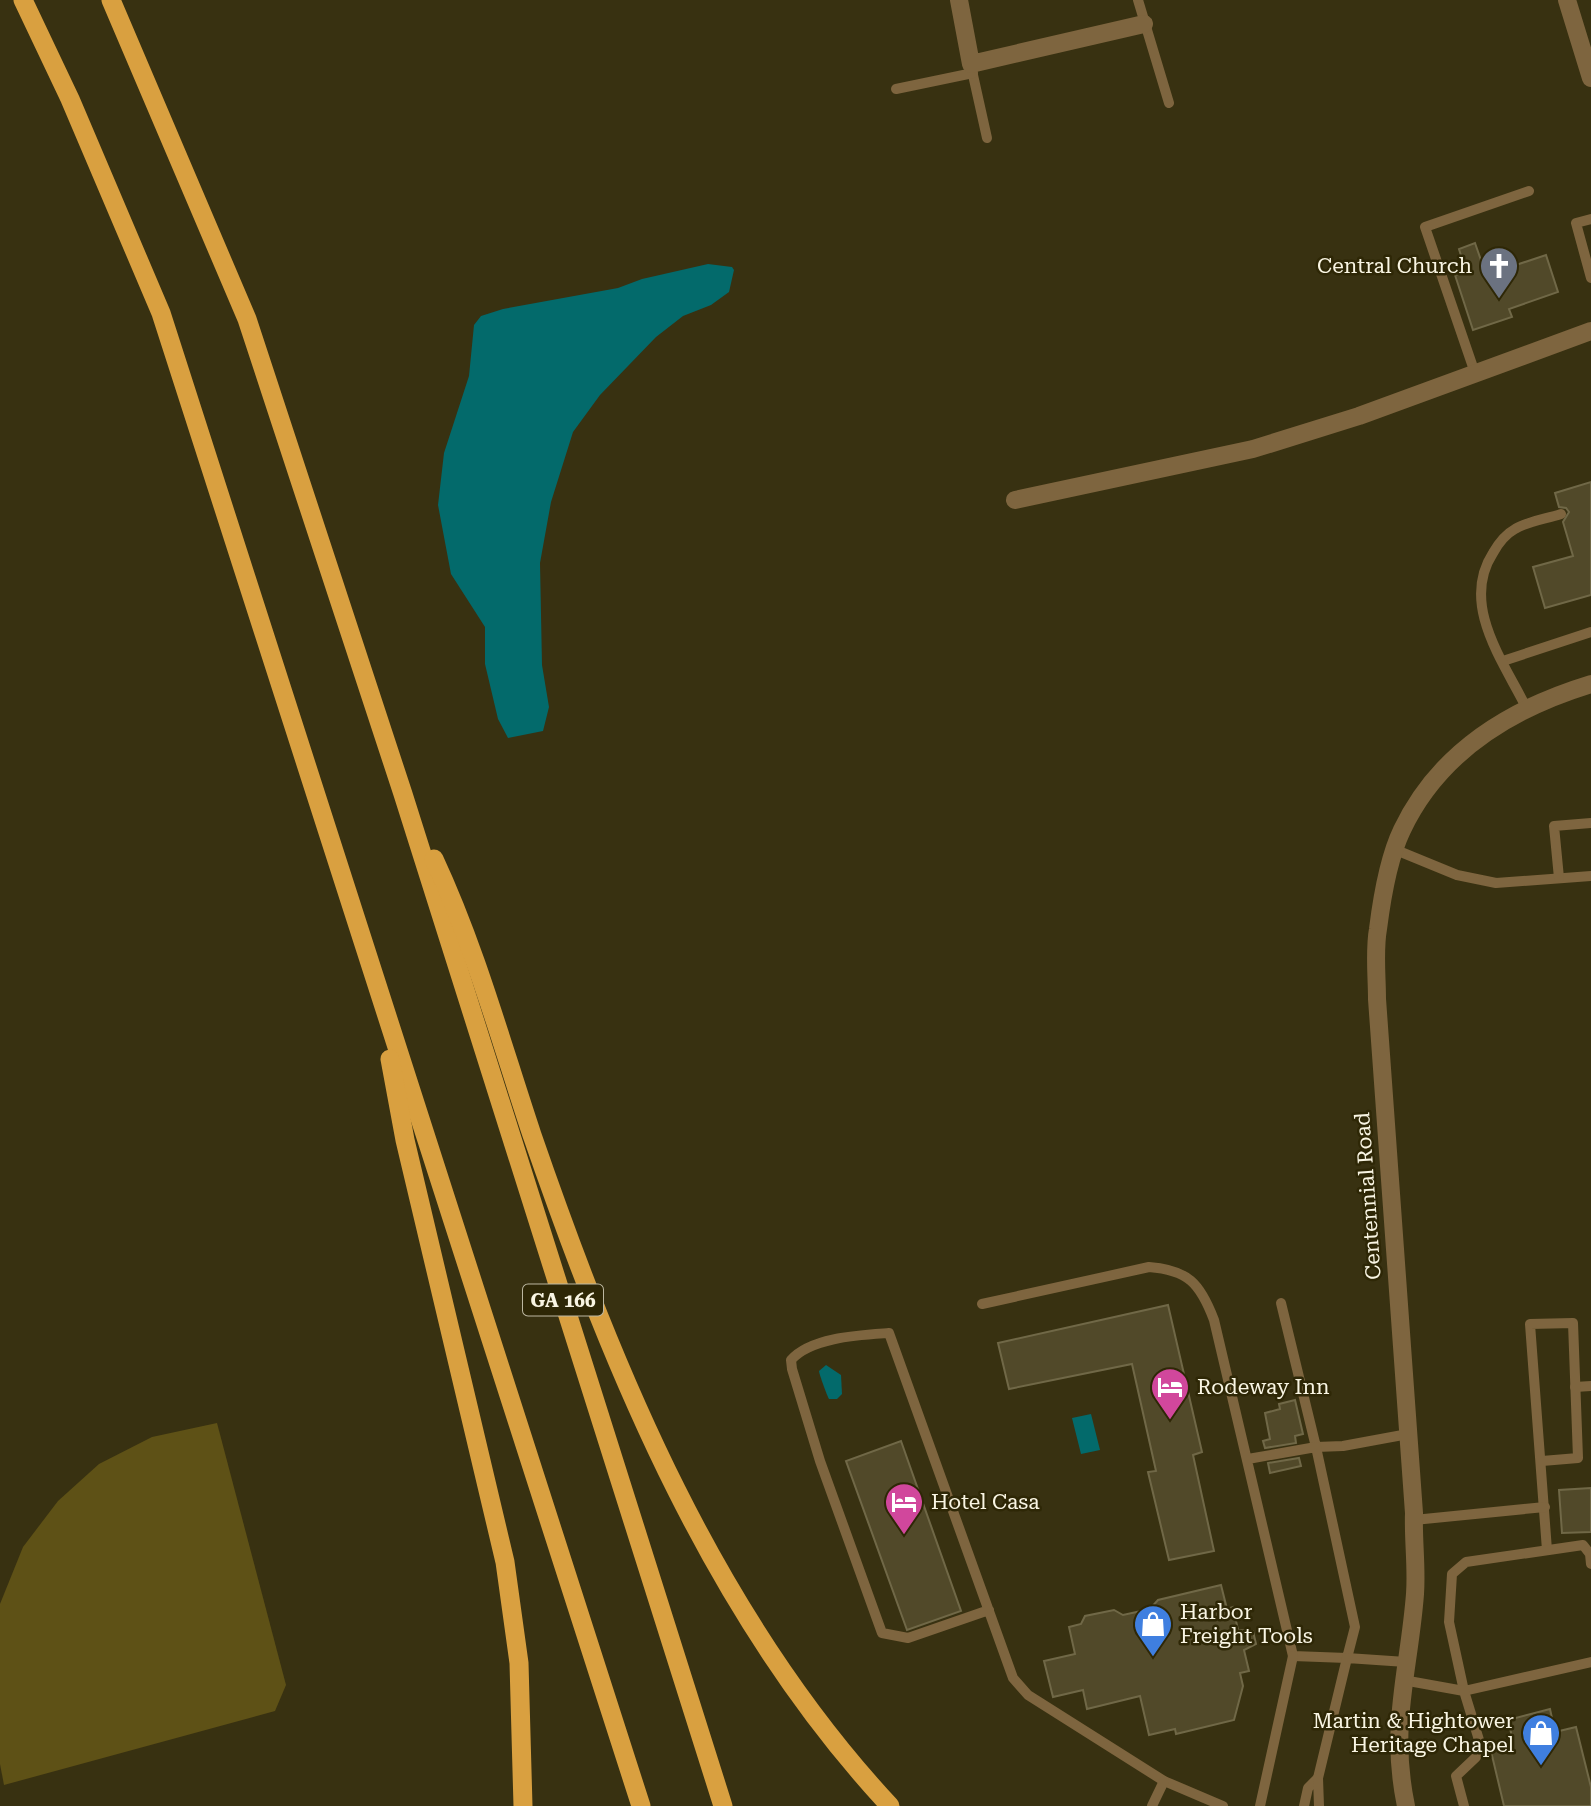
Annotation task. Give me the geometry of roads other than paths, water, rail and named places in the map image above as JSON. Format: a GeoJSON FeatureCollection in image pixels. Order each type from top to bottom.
{"type":"FeatureCollection","features":[{"type":"Feature","properties":{"kind":"highway"},"geometry":{"type":"LineString","coordinates":[[23,0],[70,99],[161,313],[640,1806]]}},
{"type":"Feature","properties":{"kind":"highway"},"geometry":{"type":"LineString","coordinates":[[111,0],[247,319],[403,794],[458,910],[533,1137],[619,1364],[671,1482],[736,1599],[780,1666],[865,1779],[890,1806]]}},
{"type":"Feature","properties":{"kind":"highway","name":"GA 166"},"geometry":{"type":"LineString","coordinates":[[403,794],[723,1806]]}},
{"type":"Feature","properties":{"kind":"highway"},"geometry":{"type":"LineString","coordinates":[[374,979],[405,1140],[505,1562],[519,1663],[523,1806]]}},
{"type":"Feature","properties":{"kind":"street"},"geometry":{"type":"LineString","coordinates":[[959,0],[972,68],[1144,24]]}},
{"type":"Feature","properties":{"kind":"street"},"geometry":{"type":"LineString","coordinates":[[1567,0],[1591,78]]}},
{"type":"Feature","properties":{"kind":"street"},"geometry":{"type":"LineString","coordinates":[[1015,500],[1254,449],[1359,416],[1591,331]]}},
{"type":"Feature","properties":{"kind":"street","name":"Centennial Road"},"geometry":{"type":"LineString","coordinates":[[1406,1806],[1400,1778],[1397,1723],[1415,1592],[1414,1520],[1377,999],[1377,932],[1401,831],[1433,782],[1484,731],[1526,707],[1591,684]]}},
{"type":"Feature","properties":{"kind":"lane"},"geometry":{"type":"LineString","coordinates":[[1138,0],[1169,103]]}},
{"type":"Feature","properties":{"kind":"lane"},"geometry":{"type":"LineString","coordinates":[[896,89],[972,68],[987,138]]}},
{"type":"Feature","properties":{"kind":"lane"},"geometry":{"type":"LineString","coordinates":[[1475,373],[1425,227],[1529,191]]}},
{"type":"Feature","properties":{"kind":"lane"},"geometry":{"type":"LineString","coordinates":[[1591,219],[1576,223],[1591,278]]}},
{"type":"Feature","properties":{"kind":"lane"},"geometry":{"type":"LineString","coordinates":[[1526,707],[1480,609],[1479,589],[1485,565],[1498,544],[1514,530],[1561,514]]}},
{"type":"Feature","properties":{"kind":"lane"},"geometry":{"type":"LineString","coordinates":[[1503,661],[1591,632]]}},
{"type":"Feature","properties":{"kind":"lane"},"geometry":{"type":"LineString","coordinates":[[1559,878],[1554,826],[1591,823]]}},
{"type":"Feature","properties":{"kind":"lane"},"geometry":{"type":"LineString","coordinates":[[1396,850],[1457,874],[1496,883],[1591,876]]}},
{"type":"Feature","properties":{"kind":"lane"},"geometry":{"type":"LineString","coordinates":[[982,1304],[1149,1267],[1171,1268],[1187,1275],[1208,1304],[1248,1460],[1293,1656],[1260,1806]]}},
{"type":"Feature","properties":{"kind":"lane"},"geometry":{"type":"LineString","coordinates":[[1281,1304],[1316,1447],[1355,1627],[1318,1778],[1321,1794],[1319,1806]]}},
{"type":"Feature","properties":{"kind":"lane"},"geometry":{"type":"LineString","coordinates":[[1542,1461],[1578,1458],[1573,1323],[1530,1324],[1547,1550]]}},
{"type":"Feature","properties":{"kind":"lane"},"geometry":{"type":"LineString","coordinates":[[989,1610],[908,1639],[882,1633],[820,1461],[792,1369],[791,1360],[797,1353],[842,1336],[890,1333],[989,1610],[1013,1678],[1028,1695],[1164,1781],[1223,1806]]}},
{"type":"Feature","properties":{"kind":"lane"},"geometry":{"type":"LineString","coordinates":[[1575,1387],[1591,1386]]}},
{"type":"Feature","properties":{"kind":"lane"},"geometry":{"type":"LineString","coordinates":[[1248,1460],[1408,1434]]}},
{"type":"Feature","properties":{"kind":"lane"},"geometry":{"type":"LineString","coordinates":[[1414,1520],[1545,1507]]}},
{"type":"Feature","properties":{"kind":"lane"},"geometry":{"type":"LineString","coordinates":[[1464,1806],[1456,1776],[1476,1757],[1479,1740],[1464,1691],[1449,1622],[1452,1574],[1466,1562],[1583,1545],[1590,1554],[1591,1564]]}},
{"type":"Feature","properties":{"kind":"lane"},"geometry":{"type":"LineString","coordinates":[[1293,1656],[1347,1658],[1404,1671],[1464,1691],[1591,1662]]}},
{"type":"Feature","properties":{"kind":"lane"},"geometry":{"type":"LineString","coordinates":[[1304,1806],[1308,1788],[1318,1778]]}},
{"type":"Feature","properties":{"kind":"lane"},"geometry":{"type":"LineString","coordinates":[[1153,1806],[1164,1781]]}},
{"type":"Feature","properties":{"kind":"water"},"geometry":{"type":"Polygon","coordinates":[[[708,264],[732,267],[734,270],[729,292],[711,305],[683,316],[656,337],[600,395],[573,432],[551,502],[540,563],[542,665],[549,707],[543,731],[508,738],[498,719],[485,664],[485,627],[451,574],[438,505],[444,453],[469,376],[474,325],[481,316],[503,309],[618,288],[642,279],[708,264]]]}},
{"type":"Feature","properties":{"kind":"water"},"geometry":{"type":"Polygon","coordinates":[[[826,1365],[841,1375],[842,1394],[837,1399],[829,1399],[820,1376],[819,1371],[826,1365]]]}},
{"type":"Feature","properties":{"kind":"water"},"geometry":{"type":"Polygon","coordinates":[[[1091,1414],[1100,1450],[1081,1454],[1072,1418],[1091,1414]]]}},
{"type":"Feature","properties":{"kind":"place","name":"Central Church"},"geometry":{"type":"Point","coordinates":[1499,300]}},
{"type":"Feature","properties":{"kind":"place","name":"Rodeway Inn"},"geometry":{"type":"Point","coordinates":[1170,1421]}},
{"type":"Feature","properties":{"kind":"place","name":"Hotel Casa"},"geometry":{"type":"Point","coordinates":[904,1536]}},
{"type":"Feature","properties":{"kind":"place","name":"Harbor Freight Tools"},"geometry":{"type":"Point","coordinates":[1153,1658]}},
{"type":"Feature","properties":{"kind":"place","name":"Martin & Hightower Heritage Chapel"},"geometry":{"type":"Point","coordinates":[1541,1767]}}]}
